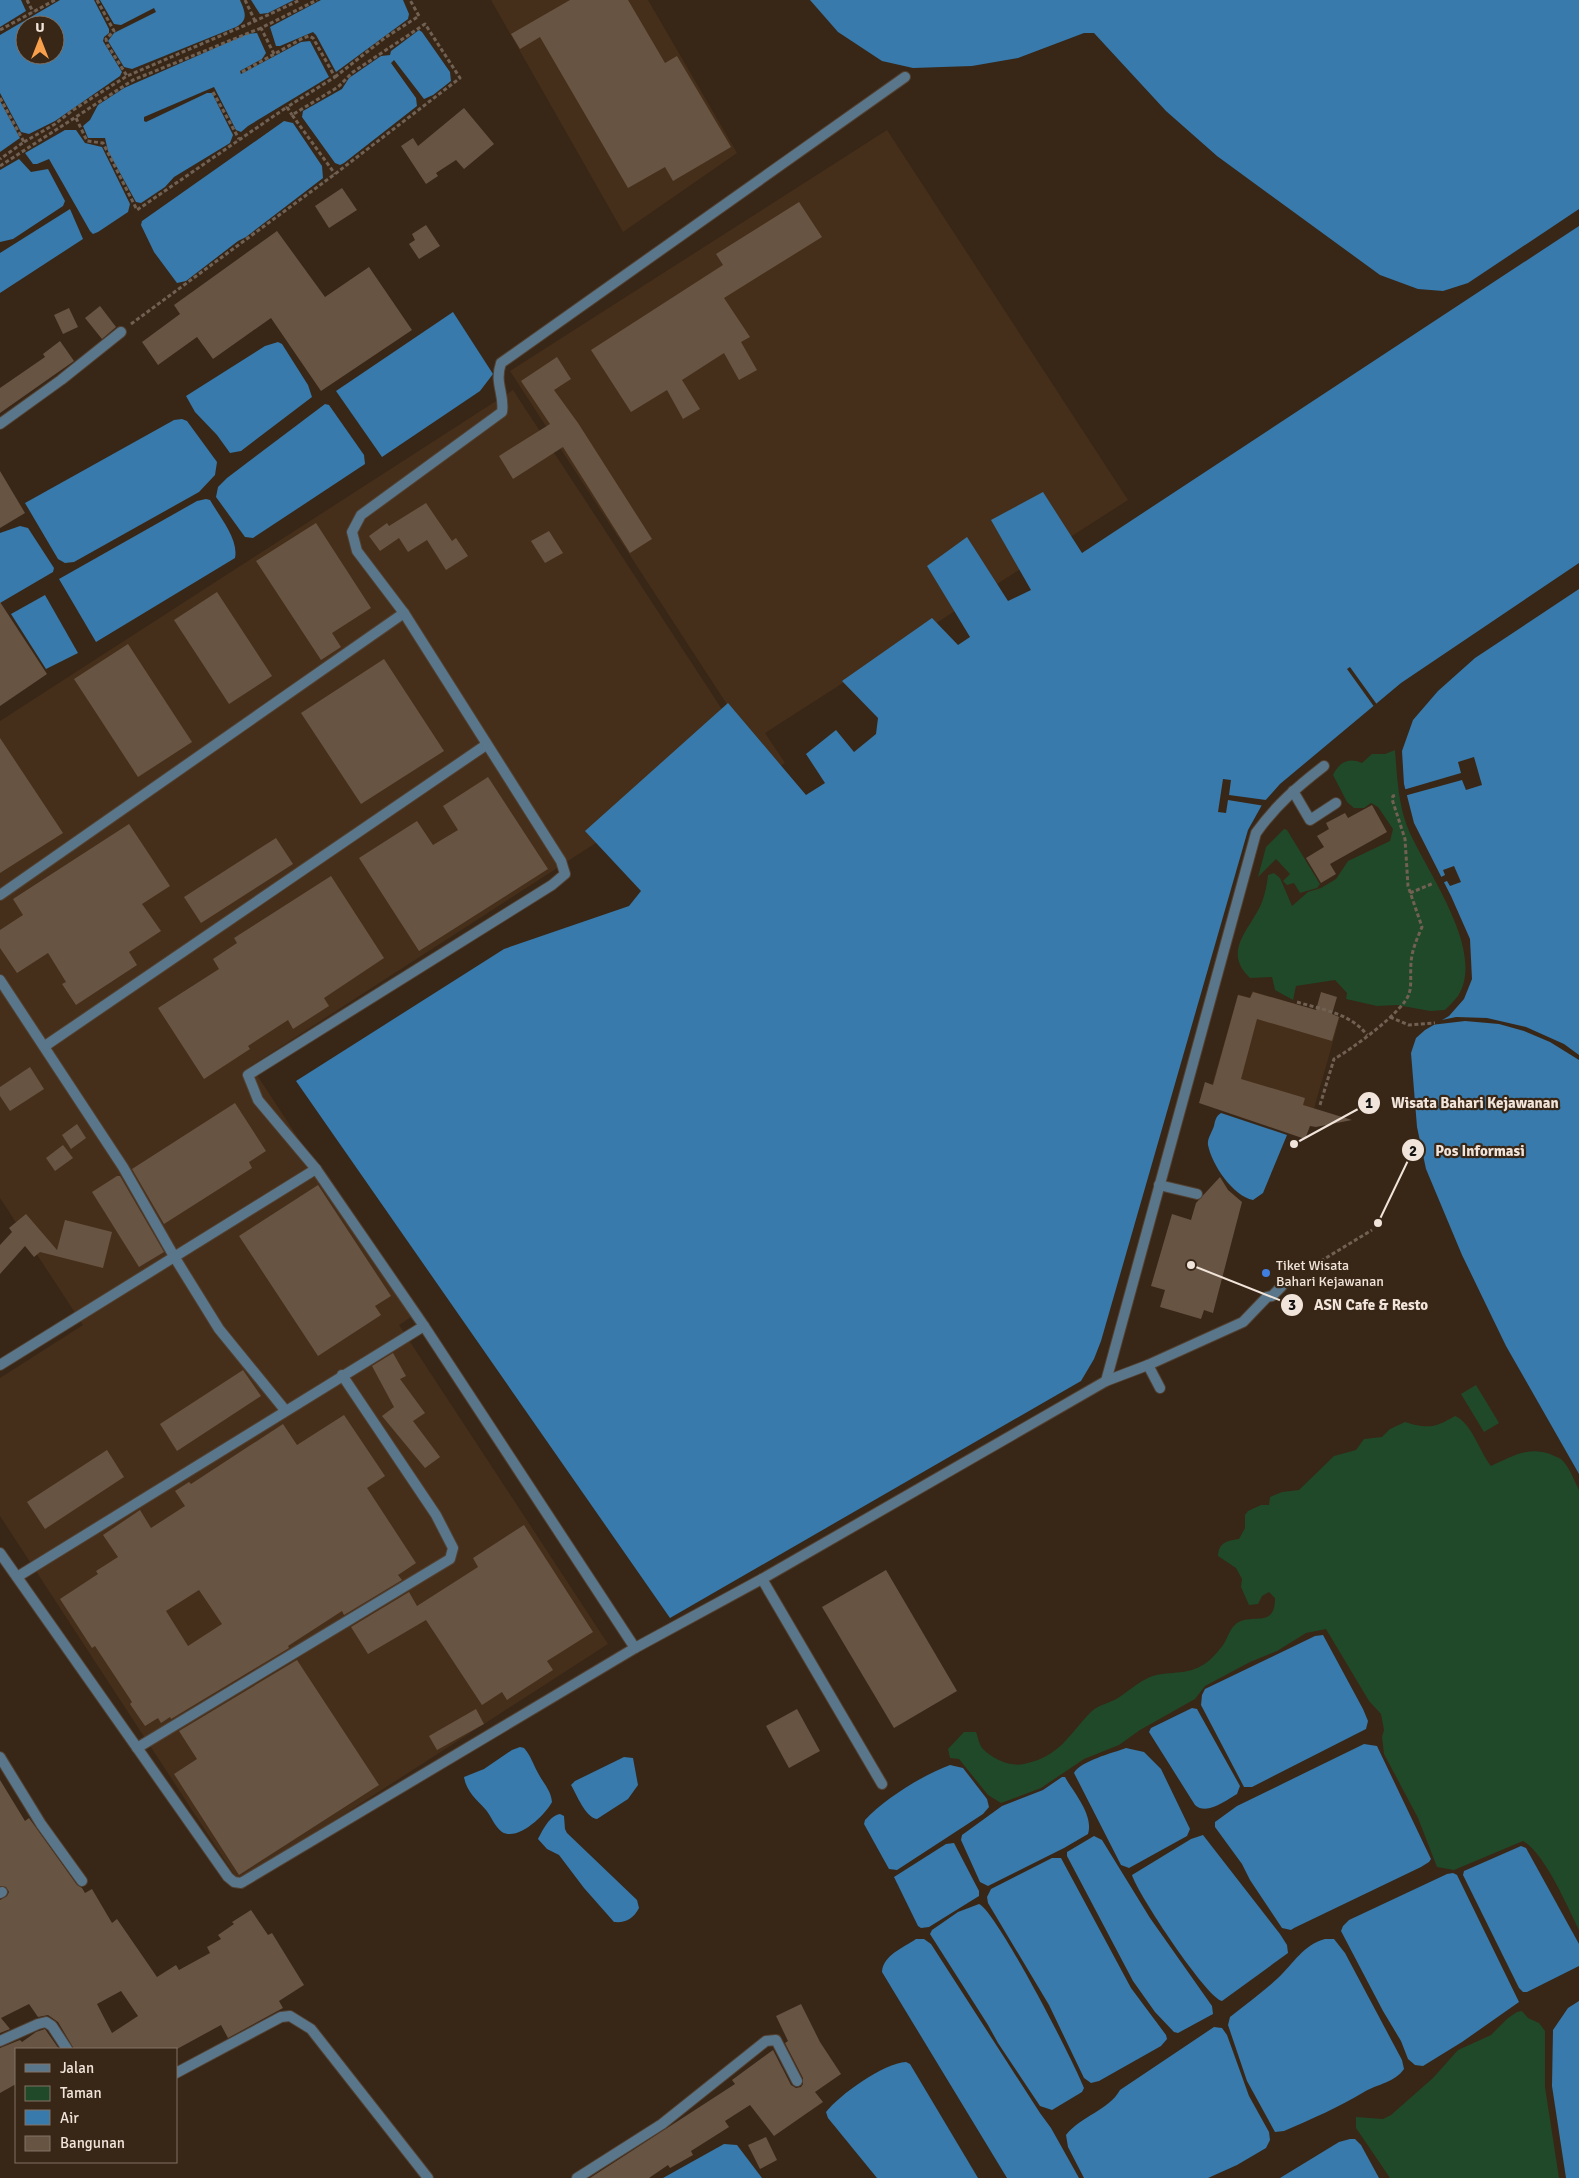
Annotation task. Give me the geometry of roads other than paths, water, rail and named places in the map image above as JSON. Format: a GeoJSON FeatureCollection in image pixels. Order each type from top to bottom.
{"type":"FeatureCollection","features":[{"type":"Feature","properties":{"kind":"street"},"geometry":{"type":"LineString","coordinates":[[635,1648],[424,1326],[316,1169],[258,1100],[248,1075],[552,885],[565,874],[561,861],[404,613],[357,552],[352,532],[361,515],[502,412],[503,406],[497,381],[501,363],[905,77]]}},
{"type":"Feature","properties":{"kind":"street"},"geometry":{"type":"LineString","coordinates":[[0,424],[61,380],[121,332]]}},
{"type":"Feature","properties":{"kind":"street"},"geometry":{"type":"LineString","coordinates":[[0,895],[404,613]]}},
{"type":"Feature","properties":{"kind":"street"},"geometry":{"type":"LineString","coordinates":[[46,1046],[486,745]]}},
{"type":"Feature","properties":{"kind":"street"},"geometry":{"type":"LineString","coordinates":[[1106,1381],[1256,833],[1272,810],[1293,790],[1324,766]]}},
{"type":"Feature","properties":{"kind":"street"},"geometry":{"type":"LineString","coordinates":[[1293,790],[1310,820],[1336,803]]}},
{"type":"Feature","properties":{"kind":"street"},"geometry":{"type":"LineString","coordinates":[[0,980],[46,1046],[123,1167],[219,1330],[285,1410]]}},
{"type":"Feature","properties":{"kind":"street"},"geometry":{"type":"LineString","coordinates":[[0,1366],[316,1169]]}},
{"type":"Feature","properties":{"kind":"street"},"geometry":{"type":"LineString","coordinates":[[1160,1185],[1197,1194]]}},
{"type":"Feature","properties":{"kind":"street"},"geometry":{"type":"LineString","coordinates":[[0,1553],[228,1877],[234,1882],[241,1883],[635,1648],[762,1579],[1106,1381],[1148,1365],[1242,1322],[1267,1297],[1272,1296],[1282,1286]]}},
{"type":"Feature","properties":{"kind":"street"},"geometry":{"type":"LineString","coordinates":[[17,1577],[424,1326]]}},
{"type":"Feature","properties":{"kind":"street"},"geometry":{"type":"LineString","coordinates":[[1148,1365],[1160,1388]]}},
{"type":"Feature","properties":{"kind":"street"},"geometry":{"type":"LineString","coordinates":[[137,1748],[450,1559],[453,1548],[436,1515],[342,1375]]}},
{"type":"Feature","properties":{"kind":"street"},"geometry":{"type":"LineString","coordinates":[[762,1579],[882,1784]]}},
{"type":"Feature","properties":{"kind":"street"},"geometry":{"type":"LineString","coordinates":[[0,1757],[41,1824],[82,1881]]}},
{"type":"Feature","properties":{"kind":"street"},"geometry":{"type":"LineString","coordinates":[[178,2071],[281,2017],[290,2016],[311,2029],[428,2178]]}},
{"type":"Feature","properties":{"kind":"street"},"geometry":{"type":"LineString","coordinates":[[0,2041],[46,2022],[52,2026],[66,2048]]}},
{"type":"Feature","properties":{"kind":"street"},"geometry":{"type":"LineString","coordinates":[[578,2178],[662,2124],[766,2041],[776,2040],[797,2081]]}},
{"type":"Feature","properties":{"kind":"water"},"geometry":{"type":"Polygon","coordinates":[[[0,0],[21,0],[26,11],[20,15],[15,15],[15,18],[0,27],[0,0]]]}},
{"type":"Feature","properties":{"kind":"water"},"geometry":{"type":"Polygon","coordinates":[[[60,0],[94,0],[109,29],[109,33],[104,37],[103,41],[122,72],[120,76],[55,121],[29,134],[21,132],[0,93],[0,35],[15,26],[15,65],[65,65],[65,15],[34,15],[60,0]]]}},
{"type":"Feature","properties":{"kind":"water"},"geometry":{"type":"Polygon","coordinates":[[[100,0],[240,0],[245,15],[243,22],[236,27],[132,69],[124,67],[108,41],[114,33],[156,12],[154,8],[121,25],[114,24],[100,0]]]}},
{"type":"Feature","properties":{"kind":"water"},"geometry":{"type":"Polygon","coordinates":[[[251,0],[294,0],[268,13],[260,14],[251,0]]]}},
{"type":"Feature","properties":{"kind":"water"},"geometry":{"type":"Polygon","coordinates":[[[321,0],[403,0],[409,14],[408,19],[336,72],[313,32],[276,46],[270,27],[321,0]]]}},
{"type":"Feature","properties":{"kind":"water"},"geometry":{"type":"Polygon","coordinates":[[[810,0],[1579,0],[1579,209],[1468,283],[1443,291],[1418,289],[1380,275],[1217,156],[1166,111],[1094,33],[1084,33],[1018,58],[972,66],[913,68],[882,61],[838,32],[810,0]]]}},
{"type":"Feature","properties":{"kind":"water"},"geometry":{"type":"Polygon","coordinates":[[[419,30],[450,72],[451,81],[433,95],[424,99],[394,60],[391,63],[416,98],[417,106],[344,163],[340,165],[335,163],[302,117],[303,111],[342,89],[349,78],[381,56],[390,55],[391,51],[419,30]]]}},
{"type":"Feature","properties":{"kind":"water"},"geometry":{"type":"Polygon","coordinates":[[[257,33],[266,53],[262,59],[240,71],[241,74],[301,42],[310,41],[329,77],[241,132],[236,130],[214,87],[144,117],[146,122],[207,93],[212,93],[233,135],[230,143],[174,177],[165,187],[141,203],[136,202],[108,151],[105,138],[88,138],[83,126],[90,120],[98,105],[124,88],[247,34],[257,33]]]}},
{"type":"Feature","properties":{"kind":"water"},"geometry":{"type":"Polygon","coordinates":[[[0,101],[20,138],[0,152],[0,101]]]}},
{"type":"Feature","properties":{"kind":"water"},"geometry":{"type":"Polygon","coordinates":[[[284,121],[293,123],[322,166],[323,178],[186,281],[177,283],[154,252],[141,225],[142,221],[284,121]]]}},
{"type":"Feature","properties":{"kind":"water"},"geometry":{"type":"Polygon","coordinates":[[[65,130],[76,130],[85,143],[102,147],[130,204],[128,212],[93,234],[49,159],[33,164],[25,153],[65,130]]]}},
{"type":"Feature","properties":{"kind":"water"},"geometry":{"type":"Polygon","coordinates":[[[19,159],[31,172],[48,169],[65,201],[63,206],[13,239],[0,242],[0,170],[19,159]]]}},
{"type":"Feature","properties":{"kind":"water"},"geometry":{"type":"Polygon","coordinates":[[[70,209],[83,239],[0,293],[0,253],[70,209]]]}},
{"type":"Feature","properties":{"kind":"water"},"geometry":{"type":"Polygon","coordinates":[[[1579,226],[1579,563],[1401,683],[1280,784],[1263,803],[1248,830],[1101,1341],[1094,1359],[1081,1381],[670,1618],[296,1081],[504,949],[629,906],[641,891],[585,831],[728,703],[806,795],[825,783],[806,754],[836,730],[854,752],[876,734],[878,718],[842,681],[932,618],[958,645],[970,637],[927,566],[967,537],[1008,601],[1031,590],[991,520],[1043,492],[1082,553],[1579,226]]]}},
{"type":"Feature","properties":{"kind":"water"},"geometry":{"type":"Polygon","coordinates":[[[453,312],[493,374],[480,391],[382,457],[336,391],[453,312]]]}},
{"type":"Feature","properties":{"kind":"water"},"geometry":{"type":"Polygon","coordinates":[[[278,342],[282,344],[308,385],[312,397],[241,451],[230,453],[217,435],[195,412],[186,396],[265,346],[278,342]]]}},
{"type":"Feature","properties":{"kind":"water"},"geometry":{"type":"Polygon","coordinates":[[[325,404],[329,405],[364,455],[365,464],[253,538],[245,537],[216,497],[218,487],[227,478],[325,404]]]}},
{"type":"Feature","properties":{"kind":"water"},"geometry":{"type":"Polygon","coordinates":[[[182,419],[187,421],[217,462],[215,475],[199,492],[74,562],[65,563],[58,559],[25,503],[174,420],[182,419]]]}},
{"type":"Feature","properties":{"kind":"water"},"geometry":{"type":"Polygon","coordinates":[[[210,500],[231,536],[234,543],[235,558],[96,642],[59,579],[197,501],[210,500]]]}},
{"type":"Feature","properties":{"kind":"water"},"geometry":{"type":"Polygon","coordinates":[[[20,526],[28,528],[54,568],[53,572],[0,603],[0,533],[20,526]]]}},
{"type":"Feature","properties":{"kind":"water"},"geometry":{"type":"Polygon","coordinates":[[[1579,589],[1579,1474],[1506,1346],[1462,1255],[1426,1169],[1417,1127],[1411,1053],[1416,1038],[1425,1030],[1449,1016],[1464,999],[1472,979],[1470,939],[1451,896],[1414,823],[1404,784],[1402,751],[1413,720],[1438,691],[1475,658],[1579,589]]]}},
{"type":"Feature","properties":{"kind":"water"},"geometry":{"type":"Polygon","coordinates":[[[45,595],[78,653],[46,669],[11,614],[45,595]]]}},
{"type":"Feature","properties":{"kind":"water"},"geometry":{"type":"Polygon","coordinates":[[[1221,1113],[1287,1135],[1263,1193],[1253,1200],[1238,1193],[1231,1186],[1224,1178],[1210,1153],[1208,1140],[1216,1119],[1221,1113]]]}},
{"type":"Feature","properties":{"kind":"water"},"geometry":{"type":"Polygon","coordinates":[[[1323,1635],[1363,1709],[1368,1721],[1366,1729],[1252,1787],[1244,1787],[1201,1705],[1205,1689],[1315,1636],[1323,1635]]]}},
{"type":"Feature","properties":{"kind":"water"},"geometry":{"type":"Polygon","coordinates":[[[1192,1708],[1197,1709],[1240,1786],[1237,1794],[1216,1806],[1205,1809],[1195,1805],[1149,1732],[1151,1728],[1192,1708]]]}},
{"type":"Feature","properties":{"kind":"water"},"geometry":{"type":"Polygon","coordinates":[[[1364,1744],[1377,1746],[1431,1859],[1421,1867],[1291,1930],[1282,1928],[1250,1880],[1242,1864],[1215,1827],[1215,1822],[1237,1806],[1364,1744]]]}},
{"type":"Feature","properties":{"kind":"water"},"geometry":{"type":"Polygon","coordinates":[[[520,1747],[524,1748],[528,1754],[548,1790],[552,1802],[544,1813],[531,1825],[516,1833],[508,1834],[502,1832],[497,1827],[486,1810],[469,1791],[464,1777],[484,1769],[512,1750],[520,1747]]]}},
{"type":"Feature","properties":{"kind":"water"},"geometry":{"type":"Polygon","coordinates":[[[1126,1748],[1144,1752],[1161,1769],[1190,1829],[1187,1836],[1129,1868],[1121,1865],[1074,1773],[1090,1761],[1126,1748]]]}},
{"type":"Feature","properties":{"kind":"water"},"geometry":{"type":"Polygon","coordinates":[[[624,1757],[633,1758],[638,1785],[628,1799],[597,1819],[585,1810],[571,1785],[575,1781],[624,1757]]]}},
{"type":"Feature","properties":{"kind":"water"},"geometry":{"type":"Polygon","coordinates":[[[950,1765],[963,1768],[987,1799],[989,1807],[983,1814],[897,1870],[889,1869],[864,1824],[865,1820],[882,1804],[904,1788],[950,1765]]]}},
{"type":"Feature","properties":{"kind":"water"},"geometry":{"type":"Polygon","coordinates":[[[1062,1777],[1065,1777],[1086,1812],[1089,1827],[1088,1834],[988,1886],[980,1882],[961,1840],[962,1835],[1002,1806],[1043,1790],[1062,1777]]]}},
{"type":"Feature","properties":{"kind":"water"},"geometry":{"type":"Polygon","coordinates":[[[560,1814],[564,1816],[567,1833],[637,1900],[639,1908],[629,1920],[614,1922],[584,1888],[559,1855],[547,1849],[538,1839],[550,1820],[560,1814]]]}},
{"type":"Feature","properties":{"kind":"water"},"geometry":{"type":"Polygon","coordinates":[[[1203,1835],[1280,1934],[1287,1945],[1288,1953],[1222,2001],[1214,1996],[1202,1983],[1173,1944],[1146,1902],[1132,1875],[1191,1839],[1203,1835]]]}},
{"type":"Feature","properties":{"kind":"water"},"geometry":{"type":"Polygon","coordinates":[[[1094,1836],[1102,1840],[1150,1918],[1212,2006],[1213,2014],[1178,2033],[1174,2032],[1155,2012],[1133,1981],[1067,1856],[1067,1852],[1094,1836]]]}},
{"type":"Feature","properties":{"kind":"water"},"geometry":{"type":"Polygon","coordinates":[[[954,1843],[979,1891],[979,1896],[929,1927],[921,1928],[918,1926],[894,1877],[946,1844],[954,1843]]]}},
{"type":"Feature","properties":{"kind":"water"},"geometry":{"type":"Polygon","coordinates":[[[1521,1846],[1526,1848],[1579,1944],[1579,1966],[1527,1992],[1523,1992],[1519,1988],[1463,1875],[1464,1871],[1521,1846]]]}},
{"type":"Feature","properties":{"kind":"water"},"geometry":{"type":"Polygon","coordinates":[[[1052,1858],[1061,1858],[1131,1988],[1167,2039],[1161,2046],[1099,2081],[1091,2083],[1084,2078],[1049,2005],[988,1903],[987,1897],[991,1889],[1052,1858]]]}},
{"type":"Feature","properties":{"kind":"water"},"geometry":{"type":"Polygon","coordinates":[[[1453,1873],[1457,1875],[1519,2002],[1462,2042],[1423,2066],[1415,2065],[1408,2059],[1401,2041],[1341,1931],[1349,1920],[1447,1874],[1453,1873]]]}},
{"type":"Feature","properties":{"kind":"water"},"geometry":{"type":"Polygon","coordinates":[[[979,1904],[1002,1932],[1051,2020],[1084,2088],[1082,2092],[1052,2110],[1040,2106],[930,1934],[932,1930],[958,1912],[979,1904]]]}},
{"type":"Feature","properties":{"kind":"water"},"geometry":{"type":"Polygon","coordinates":[[[916,1939],[924,1939],[931,1944],[1051,2128],[1079,2178],[1007,2178],[882,1972],[883,1966],[890,1956],[916,1939]]]}},
{"type":"Feature","properties":{"kind":"water"},"geometry":{"type":"Polygon","coordinates":[[[1325,1939],[1334,1939],[1345,1953],[1402,2060],[1404,2069],[1391,2080],[1369,2089],[1335,2108],[1284,2131],[1275,2132],[1247,2081],[1228,2025],[1230,2017],[1272,1983],[1305,1950],[1325,1939]]]}},
{"type":"Feature","properties":{"kind":"water"},"geometry":{"type":"Polygon","coordinates":[[[1579,2001],[1579,2178],[1566,2178],[1552,2086],[1553,2030],[1568,2008],[1579,2001]]]}},
{"type":"Feature","properties":{"kind":"water"},"geometry":{"type":"Polygon","coordinates":[[[1214,2027],[1222,2028],[1227,2035],[1249,2096],[1269,2132],[1270,2140],[1266,2148],[1237,2165],[1208,2178],[1084,2178],[1068,2147],[1066,2135],[1072,2128],[1109,2103],[1120,2090],[1214,2027]]]}},
{"type":"Feature","properties":{"kind":"water"},"geometry":{"type":"Polygon","coordinates":[[[906,2062],[910,2064],[978,2178],[877,2178],[828,2118],[826,2112],[851,2089],[886,2068],[906,2062]]]}},
{"type":"Feature","properties":{"kind":"water"},"geometry":{"type":"Polygon","coordinates":[[[1355,2139],[1361,2145],[1379,2178],[1280,2178],[1339,2142],[1355,2139]]]}},
{"type":"Feature","properties":{"kind":"water"},"geometry":{"type":"Polygon","coordinates":[[[724,2144],[737,2145],[762,2178],[663,2178],[724,2144]]]}},
{"type":"Feature","properties":{"kind":"place","name":"Wisata Bahari Kejawanan"},"geometry":{"type":"Point","coordinates":[1294,1144]}},
{"type":"Feature","properties":{"kind":"place","name":"Pos Informasi"},"geometry":{"type":"Point","coordinates":[1378,1223]}},
{"type":"Feature","properties":{"kind":"place","name":"ASN Cafe & Resto"},"geometry":{"type":"Point","coordinates":[1191,1265]}},
{"type":"Feature","properties":{"kind":"place","name":"Tiket Wisata Bahari Kejawanan"},"geometry":{"type":"Point","coordinates":[1266,1273]}}]}
